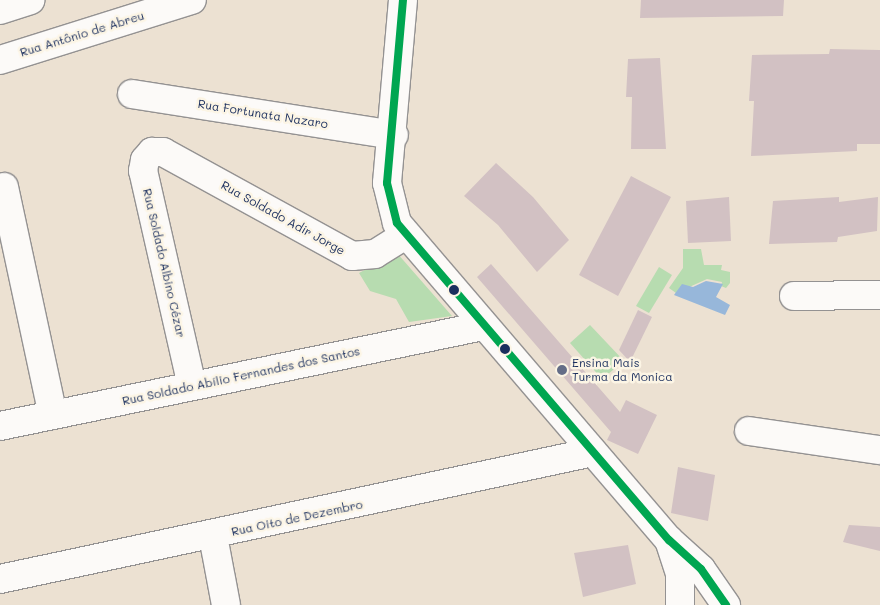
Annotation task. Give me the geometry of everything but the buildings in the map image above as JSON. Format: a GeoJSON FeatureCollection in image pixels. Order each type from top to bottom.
{"type":"FeatureCollection","features":[{"type":"Feature","properties":{"kind":"street"},"geometry":{"type":"LineString","coordinates":[[0,10],[30,0]]}},
{"type":"Feature","properties":{"kind":"street","name":"Rua Antônio de Abreu"},"geometry":{"type":"LineString","coordinates":[[0,60],[192,0]]}},
{"type":"Feature","properties":{"kind":"street"},"geometry":{"type":"LineString","coordinates":[[403,0],[394,135],[388,192],[397,223],[405,235],[483,326],[669,540],[700,569],[726,605]]}},
{"type":"Feature","properties":{"kind":"street","name":"Rua Fortunata Nazaro"},"geometry":{"type":"LineString","coordinates":[[132,94],[394,135]]}},
{"type":"Feature","properties":{"kind":"street","name":"Rua Soldado Albino Cézar"},"geometry":{"type":"LineString","coordinates":[[163,152],[152,152],[145,160],[143,171],[192,386]]}},
{"type":"Feature","properties":{"kind":"street","name":"Rua Soldado Adir Jorge"},"geometry":{"type":"LineString","coordinates":[[163,152],[352,256],[375,254],[405,235]]}},
{"type":"Feature","properties":{"kind":"street"},"geometry":{"type":"LineString","coordinates":[[4,187],[53,415]]}},
{"type":"Feature","properties":{"kind":"street"},"geometry":{"type":"LineString","coordinates":[[794,296],[880,295]]}},
{"type":"Feature","properties":{"kind":"street","name":"Rua Soldado Abílio Fernandes dos Santos"},"geometry":{"type":"LineString","coordinates":[[0,426],[483,326]]}},
{"type":"Feature","properties":{"kind":"street"},"geometry":{"type":"LineString","coordinates":[[749,432],[880,450]]}},
{"type":"Feature","properties":{"kind":"street","name":"Rua Oito de Dezembro"},"geometry":{"type":"LineString","coordinates":[[0,579],[213,536],[593,452]]}},
{"type":"Feature","properties":{"kind":"street"},"geometry":{"type":"LineString","coordinates":[[213,536],[226,605]]}},
{"type":"Feature","properties":{"kind":"street"},"geometry":{"type":"LineString","coordinates":[[669,540],[680,573],[680,605]]}},
{"type":"Feature","properties":{"kind":"green space"},"geometry":{"type":"Polygon","coordinates":[[[683,249],[701,249],[704,265],[722,265],[721,270],[730,272],[730,283],[726,288],[721,286],[722,282],[707,279],[676,293],[669,288],[683,268],[683,249]]]}},
{"type":"Feature","properties":{"kind":"green space"},"geometry":{"type":"Polygon","coordinates":[[[397,253],[452,316],[409,322],[396,299],[370,291],[359,273],[397,253]]]}},
{"type":"Feature","properties":{"kind":"green space"},"geometry":{"type":"Polygon","coordinates":[[[659,267],[672,275],[649,313],[636,306],[659,267]]]}},
{"type":"Feature","properties":{"kind":"green space"},"geometry":{"type":"Polygon","coordinates":[[[590,325],[624,361],[602,379],[570,343],[590,325]]]}},
{"type":"Feature","properties":{"kind":"water"},"geometry":{"type":"Polygon","coordinates":[[[706,281],[723,284],[716,297],[730,305],[725,315],[674,295],[682,284],[693,287],[706,281]]]}},
{"type":"Feature","properties":{"kind":"transit line"},"geometry":{"type":"LineString","coordinates":[[403,0],[387,183],[397,223],[669,540],[701,569],[726,605]]}},
{"type":"Feature","properties":{"kind":"place","name":"Ensina Mais Turma da Monica"},"geometry":{"type":"Point","coordinates":[562,370]}}]}
